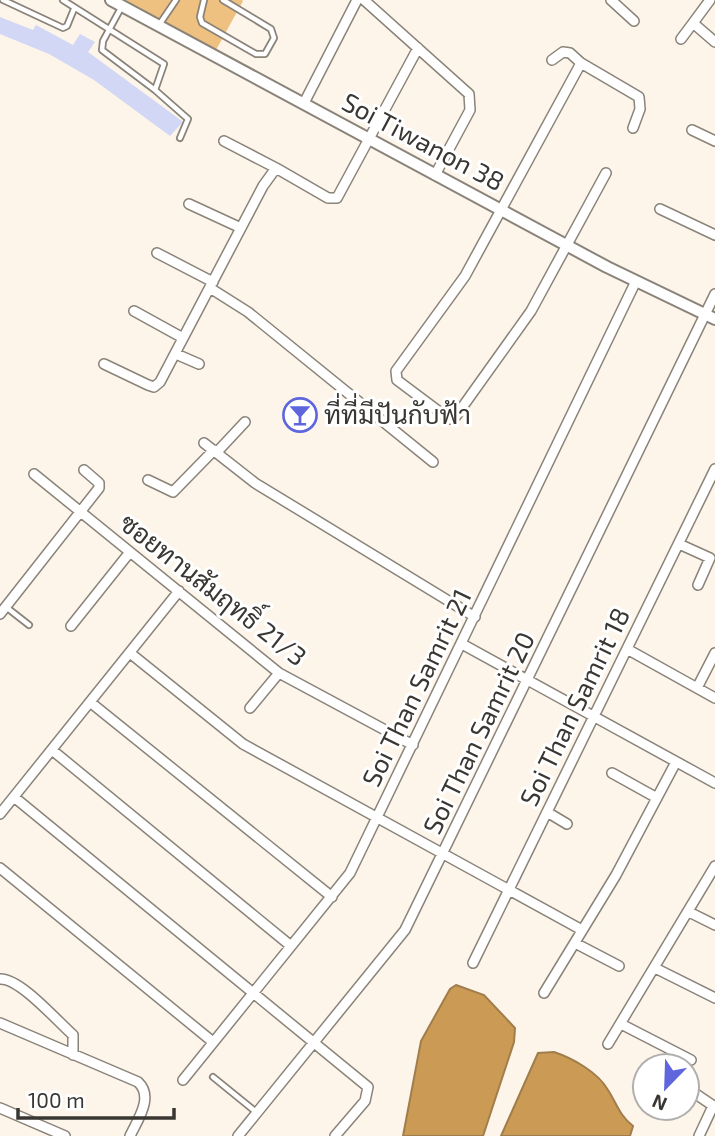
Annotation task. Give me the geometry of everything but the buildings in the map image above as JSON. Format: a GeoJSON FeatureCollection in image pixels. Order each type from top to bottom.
{"type":"FeatureCollection","features":[{"type":"Feature","properties":{"kind":"street","name":"Soi Tiwanon 38"},"geometry":{"type":"LineString","coordinates":[[111,0],[565,245],[710,317]]}},
{"type":"Feature","properties":{"kind":"street"},"geometry":{"type":"LineString","coordinates":[[304,103],[357,0]]}},
{"type":"Feature","properties":{"kind":"street"},"geometry":{"type":"LineString","coordinates":[[364,0],[469,94],[470,110],[435,175]]}},
{"type":"Feature","properties":{"kind":"street"},"geometry":{"type":"LineString","coordinates":[[611,0],[634,21]]}},
{"type":"Feature","properties":{"kind":"street"},"geometry":{"type":"LineString","coordinates":[[681,39],[710,0]]}},
{"type":"Feature","properties":{"kind":"street"},"geometry":{"type":"LineString","coordinates":[[693,23],[715,42]]}},
{"type":"Feature","properties":{"kind":"street"},"geometry":{"type":"LineString","coordinates":[[224,141],[328,198],[337,198],[418,48]]}},
{"type":"Feature","properties":{"kind":"street"},"geometry":{"type":"LineString","coordinates":[[552,60],[566,52],[639,97],[640,109],[633,128]]}},
{"type":"Feature","properties":{"kind":"street"},"geometry":{"type":"LineString","coordinates":[[581,63],[465,276],[396,371],[397,380],[449,419],[456,416],[531,311],[606,173]]}},
{"type":"Feature","properties":{"kind":"street"},"geometry":{"type":"LineString","coordinates":[[692,130],[715,141]]}},
{"type":"Feature","properties":{"kind":"street"},"geometry":{"type":"LineString","coordinates":[[104,364],[154,387],[160,382],[241,228],[276,168]]}},
{"type":"Feature","properties":{"kind":"street"},"geometry":{"type":"LineString","coordinates":[[189,204],[241,228]]}},
{"type":"Feature","properties":{"kind":"street"},"geometry":{"type":"LineString","coordinates":[[660,209],[715,235]]}},
{"type":"Feature","properties":{"kind":"street"},"geometry":{"type":"LineString","coordinates":[[157,253],[211,285],[248,312],[433,462]]}},
{"type":"Feature","properties":{"kind":"street","name":"Soi Than Samrit 21"},"geometry":{"type":"LineString","coordinates":[[183,1080],[349,873],[636,281]]}},
{"type":"Feature","properties":{"kind":"street","name":"Soi Than Samrit 20"},"geometry":{"type":"LineString","coordinates":[[238,1136],[405,930],[710,317],[715,294]]}},
{"type":"Feature","properties":{"kind":"street"},"geometry":{"type":"LineString","coordinates":[[134,310],[183,338]]}},
{"type":"Feature","properties":{"kind":"street"},"geometry":{"type":"LineString","coordinates":[[176,354],[199,364]]}},
{"type":"Feature","properties":{"kind":"street"},"geometry":{"type":"LineString","coordinates":[[148,480],[173,492],[245,422]]}},
{"type":"Feature","properties":{"kind":"street"},"geometry":{"type":"LineString","coordinates":[[204,443],[255,483],[475,617]]}},
{"type":"Feature","properties":{"kind":"street","name":"Soi Than Samrit 18"},"geometry":{"type":"LineString","coordinates":[[473,963],[712,482],[715,469]]}},
{"type":"Feature","properties":{"kind":"street"},"geometry":{"type":"LineString","coordinates":[[3,611],[100,485],[84,470]]}},
{"type":"Feature","properties":{"kind":"street","name":"ซอยทานสัมฤทธิ์ 21/3"},"geometry":{"type":"LineString","coordinates":[[34,474],[279,673],[413,745]]}},
{"type":"Feature","properties":{"kind":"street"},"geometry":{"type":"LineString","coordinates":[[679,544],[710,558],[698,585]]}},
{"type":"Feature","properties":{"kind":"street"},"geometry":{"type":"LineString","coordinates":[[71,626],[130,552]]}},
{"type":"Feature","properties":{"kind":"street"},"geometry":{"type":"LineString","coordinates":[[0,814],[179,592]]}},
{"type":"Feature","properties":{"kind":"street"},"geometry":{"type":"LineString","coordinates":[[462,644],[715,783]]}},
{"type":"Feature","properties":{"kind":"street"},"geometry":{"type":"LineString","coordinates":[[627,649],[715,698]]}},
{"type":"Feature","properties":{"kind":"street"},"geometry":{"type":"LineString","coordinates":[[130,653],[243,744],[377,820],[583,930]]}},
{"type":"Feature","properties":{"kind":"street"},"geometry":{"type":"LineString","coordinates":[[697,688],[715,653]]}},
{"type":"Feature","properties":{"kind":"street"},"geometry":{"type":"LineString","coordinates":[[250,708],[279,673]]}},
{"type":"Feature","properties":{"kind":"street"},"geometry":{"type":"LineString","coordinates":[[90,702],[332,897]]}},
{"type":"Feature","properties":{"kind":"street"},"geometry":{"type":"LineString","coordinates":[[52,750],[291,946]]}},
{"type":"Feature","properties":{"kind":"street"},"geometry":{"type":"LineString","coordinates":[[544,993],[583,930],[676,762]]}},
{"type":"Feature","properties":{"kind":"street"},"geometry":{"type":"LineString","coordinates":[[612,773],[657,797]]}},
{"type":"Feature","properties":{"kind":"street"},"geometry":{"type":"LineString","coordinates":[[14,797],[368,1087],[365,1101],[335,1136]]}},
{"type":"Feature","properties":{"kind":"street"},"geometry":{"type":"LineString","coordinates":[[547,812],[567,824]]}},
{"type":"Feature","properties":{"kind":"street"},"geometry":{"type":"LineString","coordinates":[[608,1044],[715,866]]}},
{"type":"Feature","properties":{"kind":"street"},"geometry":{"type":"LineString","coordinates":[[0,868],[213,1042]]}},
{"type":"Feature","properties":{"kind":"street"},"geometry":{"type":"LineString","coordinates":[[689,912],[715,925]]}},
{"type":"Feature","properties":{"kind":"street"},"geometry":{"type":"LineString","coordinates":[[575,943],[619,967]]}},
{"type":"Feature","properties":{"kind":"street"},"geometry":{"type":"LineString","coordinates":[[655,968],[715,998]]}},
{"type":"Feature","properties":{"kind":"street"},"geometry":{"type":"LineString","coordinates":[[0,979],[7,979],[20,986],[73,1035],[73,1055]]}},
{"type":"Feature","properties":{"kind":"street"},"geometry":{"type":"LineString","coordinates":[[0,1023],[138,1082],[146,1089],[147,1098],[130,1136]]}},
{"type":"Feature","properties":{"kind":"street"},"geometry":{"type":"LineString","coordinates":[[621,1024],[675,1052]]}},
{"type":"Feature","properties":{"kind":"street"},"geometry":{"type":"LineString","coordinates":[[699,1136],[714,1106]]}},
{"type":"Feature","properties":{"kind":"street"},"geometry":{"type":"LineString","coordinates":[[0,1108],[65,1136]]}},
{"type":"Feature","properties":{"kind":"lane"},"geometry":{"type":"LineString","coordinates":[[3,0],[63,28],[67,26],[74,9]]}},
{"type":"Feature","properties":{"kind":"lane"},"geometry":{"type":"LineString","coordinates":[[63,0],[164,64],[155,90]]}},
{"type":"Feature","properties":{"kind":"lane"},"geometry":{"type":"LineString","coordinates":[[158,26],[176,0]]}},
{"type":"Feature","properties":{"kind":"lane"},"geometry":{"type":"LineString","coordinates":[[204,0],[200,17],[202,23],[256,54],[265,54],[274,38],[271,29],[223,0]]}},
{"type":"Feature","properties":{"kind":"lane"},"geometry":{"type":"LineString","coordinates":[[122,6],[102,50],[188,119],[180,138]]}},
{"type":"Feature","properties":{"kind":"lane"},"geometry":{"type":"LineString","coordinates":[[3,611],[29,625]]}},
{"type":"Feature","properties":{"kind":"lane"},"geometry":{"type":"LineString","coordinates":[[213,1077],[257,1112]]}},
{"type":"Feature","properties":{"kind":"shaded area"},"geometry":{"type":"Polygon","coordinates":[[[125,0],[242,0],[243,1],[216,50],[125,0]]]}},
{"type":"Feature","properties":{"kind":"shaded area"},"geometry":{"type":"Polygon","coordinates":[[[456,985],[484,995],[515,1028],[514,1042],[483,1136],[403,1136],[421,1041],[450,989],[456,985]]]}},
{"type":"Feature","properties":{"kind":"shaded area"},"geometry":{"type":"Polygon","coordinates":[[[554,1052],[584,1067],[604,1083],[621,1113],[633,1126],[630,1136],[501,1136],[538,1053],[554,1052]]]}},
{"type":"Feature","properties":{"kind":"place","name":"ที่ที่มีปันกับฟ้า"},"geometry":{"type":"Point","coordinates":[300,415]}}]}
